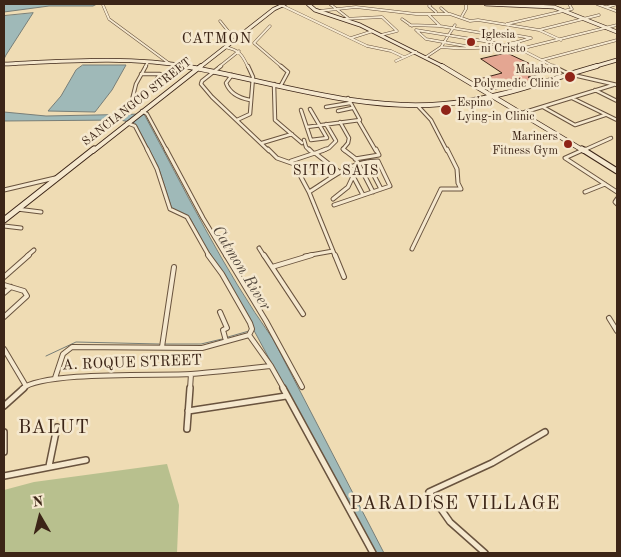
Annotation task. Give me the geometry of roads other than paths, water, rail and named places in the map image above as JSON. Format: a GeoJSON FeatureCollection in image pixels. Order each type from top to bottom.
{"type":"FeatureCollection","features":[{"type":"Feature","properties":{"kind":"main road","name":"SANCIANGCO STREET"},"geometry":{"type":"LineString","coordinates":[[4,220],[197,68],[283,4]]}},
{"type":"Feature","properties":{"kind":"main road"},"geometry":{"type":"LineString","coordinates":[[308,4],[319,11],[346,19],[373,31],[426,57],[617,171]]}},
{"type":"Feature","properties":{"kind":"main road"},"geometry":{"type":"LineString","coordinates":[[486,4],[554,6],[617,32]]}},
{"type":"Feature","properties":{"kind":"main road"},"geometry":{"type":"LineString","coordinates":[[4,64],[148,62],[170,64],[382,104],[418,106],[456,104],[494,96],[617,60]]}},
{"type":"Feature","properties":{"kind":"street"},"geometry":{"type":"LineString","coordinates":[[283,4],[368,46],[391,50],[404,57]]}},
{"type":"Feature","properties":{"kind":"street"},"geometry":{"type":"LineString","coordinates":[[330,4],[346,19],[380,17],[396,30],[381,35]]}},
{"type":"Feature","properties":{"kind":"street"},"geometry":{"type":"LineString","coordinates":[[431,4],[429,6],[437,13]]}},
{"type":"Feature","properties":{"kind":"street"},"geometry":{"type":"LineString","coordinates":[[462,16],[466,9],[466,4]]}},
{"type":"Feature","properties":{"kind":"street"},"geometry":{"type":"LineString","coordinates":[[505,24],[565,11],[572,8],[569,4]]}},
{"type":"Feature","properties":{"kind":"street"},"geometry":{"type":"LineString","coordinates":[[597,4],[615,11]]}},
{"type":"Feature","properties":{"kind":"street"},"geometry":{"type":"LineString","coordinates":[[606,7],[617,4]]}},
{"type":"Feature","properties":{"kind":"street"},"geometry":{"type":"LineString","coordinates":[[103,5],[109,19],[170,64]]}},
{"type":"Feature","properties":{"kind":"street"},"geometry":{"type":"LineString","coordinates":[[319,11],[356,6],[361,9],[448,14],[462,16],[470,21],[478,20],[539,30],[561,40]]}},
{"type":"Feature","properties":{"kind":"street"},"geometry":{"type":"LineString","coordinates":[[441,8],[448,14]]}},
{"type":"Feature","properties":{"kind":"street"},"geometry":{"type":"LineString","coordinates":[[428,14],[440,26]]}},
{"type":"Feature","properties":{"kind":"street"},"geometry":{"type":"LineString","coordinates":[[539,30],[599,15]]}},
{"type":"Feature","properties":{"kind":"street"},"geometry":{"type":"LineString","coordinates":[[402,19],[426,39],[478,48]]}},
{"type":"Feature","properties":{"kind":"street"},"geometry":{"type":"LineString","coordinates":[[220,21],[228,31],[239,36]]}},
{"type":"Feature","properties":{"kind":"street"},"geometry":{"type":"LineString","coordinates":[[410,25],[440,26],[494,35]]}},
{"type":"Feature","properties":{"kind":"street"},"geometry":{"type":"LineString","coordinates":[[426,57],[440,47],[455,25]]}},
{"type":"Feature","properties":{"kind":"street"},"geometry":{"type":"LineString","coordinates":[[616,85],[569,74],[520,49],[617,25]]}},
{"type":"Feature","properties":{"kind":"street"},"geometry":{"type":"LineString","coordinates":[[270,26],[254,44],[288,72],[280,85]]}},
{"type":"Feature","properties":{"kind":"street"},"geometry":{"type":"LineString","coordinates":[[416,30],[502,44]]}},
{"type":"Feature","properties":{"kind":"street"},"geometry":{"type":"LineString","coordinates":[[351,38],[373,31]]}},
{"type":"Feature","properties":{"kind":"street"},"geometry":{"type":"LineString","coordinates":[[440,47],[458,49],[496,47],[531,38],[497,32],[490,42]]}},
{"type":"Feature","properties":{"kind":"street"},"geometry":{"type":"LineString","coordinates":[[541,60],[617,40]]}},
{"type":"Feature","properties":{"kind":"street"},"geometry":{"type":"LineString","coordinates":[[225,47],[239,51],[242,54],[253,79],[249,116],[237,120]]}},
{"type":"Feature","properties":{"kind":"street"},"geometry":{"type":"LineString","coordinates":[[239,51],[201,84],[277,158],[294,164],[309,192],[344,277]]}},
{"type":"Feature","properties":{"kind":"street"},"geometry":{"type":"LineString","coordinates":[[396,61],[416,52]]}},
{"type":"Feature","properties":{"kind":"street"},"geometry":{"type":"LineString","coordinates":[[131,104],[140,74],[148,62]]}},
{"type":"Feature","properties":{"kind":"street"},"geometry":{"type":"LineString","coordinates":[[140,74],[160,74],[153,86]]}},
{"type":"Feature","properties":{"kind":"street"},"geometry":{"type":"LineString","coordinates":[[232,75],[226,82],[227,87],[238,98],[250,100]]}},
{"type":"Feature","properties":{"kind":"street"},"geometry":{"type":"LineString","coordinates":[[274,84],[275,120],[338,171]]}},
{"type":"Feature","properties":{"kind":"street"},"geometry":{"type":"LineString","coordinates":[[522,113],[616,85]]}},
{"type":"Feature","properties":{"kind":"street"},"geometry":{"type":"LineString","coordinates":[[595,90],[617,101]]}},
{"type":"Feature","properties":{"kind":"street"},"geometry":{"type":"LineString","coordinates":[[309,192],[338,171],[351,166],[357,161],[379,155],[358,120],[360,118],[352,108],[348,98]]}},
{"type":"Feature","properties":{"kind":"street"},"geometry":{"type":"LineString","coordinates":[[572,98],[617,120]]}},
{"type":"Feature","properties":{"kind":"street"},"geometry":{"type":"LineString","coordinates":[[326,108],[350,103]]}},
{"type":"Feature","properties":{"kind":"street"},"geometry":{"type":"LineString","coordinates":[[412,249],[441,189],[461,189],[458,183],[457,169],[431,120],[418,106]]}},
{"type":"Feature","properties":{"kind":"street"},"geometry":{"type":"LineString","coordinates":[[543,107],[575,125],[605,115]]}},
{"type":"Feature","properties":{"kind":"street"},"geometry":{"type":"LineString","coordinates":[[338,111],[352,108]]}},
{"type":"Feature","properties":{"kind":"street"},"geometry":{"type":"LineString","coordinates":[[301,110],[311,140],[327,138],[310,109]]}},
{"type":"Feature","properties":{"kind":"street"},"geometry":{"type":"LineString","coordinates":[[141,112],[147,114],[203,218],[264,317],[302,387]]}},
{"type":"Feature","properties":{"kind":"street"},"geometry":{"type":"LineString","coordinates":[[307,127],[358,120]]}},
{"type":"Feature","properties":{"kind":"street"},"geometry":{"type":"LineString","coordinates":[[340,122],[349,138],[348,143],[343,149],[357,161],[373,192]]}},
{"type":"Feature","properties":{"kind":"street"},"geometry":{"type":"LineString","coordinates":[[55,378],[63,354],[72,347],[202,348],[249,335],[252,329],[251,324],[222,274],[209,257],[188,217],[170,209],[157,169],[134,126],[128,123]]}},
{"type":"Feature","properties":{"kind":"street"},"geometry":{"type":"LineString","coordinates":[[290,162],[329,148],[336,141],[326,124]]}},
{"type":"Feature","properties":{"kind":"street"},"geometry":{"type":"LineString","coordinates":[[262,143],[292,134]]}},
{"type":"Feature","properties":{"kind":"street"},"geometry":{"type":"LineString","coordinates":[[611,138],[565,157],[565,159],[617,192]]}},
{"type":"Feature","properties":{"kind":"street"},"geometry":{"type":"LineString","coordinates":[[334,204],[390,186],[378,162],[357,161]]}},
{"type":"Feature","properties":{"kind":"street"},"geometry":{"type":"LineString","coordinates":[[367,162],[381,189]]}},
{"type":"Feature","properties":{"kind":"street"},"geometry":{"type":"LineString","coordinates":[[333,199],[348,186],[355,170],[351,166]]}},
{"type":"Feature","properties":{"kind":"street"},"geometry":{"type":"LineString","coordinates":[[612,168],[617,166]]}},
{"type":"Feature","properties":{"kind":"street"},"geometry":{"type":"LineString","coordinates":[[353,176],[363,195]]}},
{"type":"Feature","properties":{"kind":"street"},"geometry":{"type":"LineString","coordinates":[[4,190],[55,178]]}},
{"type":"Feature","properties":{"kind":"street"},"geometry":{"type":"LineString","coordinates":[[585,192],[605,184]]}},
{"type":"Feature","properties":{"kind":"street"},"geometry":{"type":"LineString","coordinates":[[18,209],[41,212]]}},
{"type":"Feature","properties":{"kind":"street"},"geometry":{"type":"LineString","coordinates":[[4,226],[21,228]]}},
{"type":"Feature","properties":{"kind":"street"},"geometry":{"type":"LineString","coordinates":[[259,248],[303,314]]}},
{"type":"Feature","properties":{"kind":"street"},"geometry":{"type":"LineString","coordinates":[[4,277],[34,250]]}},
{"type":"Feature","properties":{"kind":"street"},"geometry":{"type":"LineString","coordinates":[[272,267],[301,257],[333,251]]}},
{"type":"Feature","properties":{"kind":"street"},"geometry":{"type":"LineString","coordinates":[[162,348],[174,266]]}},
{"type":"Feature","properties":{"kind":"street"},"geometry":{"type":"LineString","coordinates":[[4,285],[24,292],[27,296],[4,317]]}},
{"type":"Feature","properties":{"kind":"street"},"geometry":{"type":"LineString","coordinates":[[4,293],[11,287]]}},
{"type":"Feature","properties":{"kind":"street"},"geometry":{"type":"LineString","coordinates":[[220,312],[227,328],[222,330],[226,341]]}},
{"type":"Feature","properties":{"kind":"street"},"geometry":{"type":"LineString","coordinates":[[609,318],[617,331]]}},
{"type":"Feature","properties":{"kind":"street"},"geometry":{"type":"LineString","coordinates":[[249,335],[270,366],[373,553]]}},
{"type":"Feature","properties":{"kind":"street"},"geometry":{"type":"LineString","coordinates":[[4,349],[26,386]]}},
{"type":"Feature","properties":{"kind":"street","name":"A. ROQUE STREET"},"geometry":{"type":"LineString","coordinates":[[4,406],[26,386],[55,378],[191,374],[270,366]]}},
{"type":"Feature","properties":{"kind":"street"},"geometry":{"type":"LineString","coordinates":[[187,429],[191,374]]}},
{"type":"Feature","properties":{"kind":"street"},"geometry":{"type":"LineString","coordinates":[[188,411],[286,396]]}},
{"type":"Feature","properties":{"kind":"street"},"geometry":{"type":"LineString","coordinates":[[49,466],[57,427]]}},
{"type":"Feature","properties":{"kind":"street"},"geometry":{"type":"LineString","coordinates":[[4,432],[4,452]]}},
{"type":"Feature","properties":{"kind":"street"},"geometry":{"type":"LineString","coordinates":[[486,553],[446,518],[429,492],[492,462],[545,432]]}},
{"type":"Feature","properties":{"kind":"street"},"geometry":{"type":"LineString","coordinates":[[4,476],[86,460]]}},
{"type":"Feature","properties":{"kind":"water"},"geometry":{"type":"Polygon","coordinates":[[[4,4],[97,4],[93,6],[49,6],[4,12],[4,4]]]}},
{"type":"Feature","properties":{"kind":"water"},"geometry":{"type":"Polygon","coordinates":[[[33,13],[6,55],[4,59],[4,16],[33,13]]]}},
{"type":"Feature","properties":{"kind":"water"},"geometry":{"type":"Polygon","coordinates":[[[83,65],[126,65],[112,90],[95,112],[48,111],[61,96],[76,70],[83,65]]]}},
{"type":"Feature","properties":{"kind":"water"},"geometry":{"type":"Polygon","coordinates":[[[4,112],[46,116],[144,114],[221,257],[273,339],[384,553],[374,553],[223,273],[210,256],[190,218],[172,209],[158,166],[135,123],[120,120],[4,121],[4,112]]]}},
{"type":"Feature","properties":{"kind":"waterway"},"geometry":{"type":"LineString","coordinates":[[228,337],[249,331]]}},
{"type":"Feature","properties":{"kind":"waterway"},"geometry":{"type":"LineString","coordinates":[[165,344],[201,344],[222,339]]}},
{"type":"Feature","properties":{"kind":"waterway"},"geometry":{"type":"LineString","coordinates":[[46,356],[76,342],[159,344]]}},
{"type":"Feature","properties":{"kind":"place","name":"Iglesia ni Cristo"},"geometry":{"type":"Point","coordinates":[471,42]}},
{"type":"Feature","properties":{"kind":"place","name":"Malabon Polymedic Clinic"},"geometry":{"type":"Point","coordinates":[570,77]}},
{"type":"Feature","properties":{"kind":"place","name":"Espino Lying-in Clinic"},"geometry":{"type":"Point","coordinates":[446,110]}},
{"type":"Feature","properties":{"kind":"place","name":"Mariners Fitness Gym"},"geometry":{"type":"Point","coordinates":[568,144]}},
{"type":"Feature","properties":{"kind":"district","name":"CATMON"},"geometry":{"type":"Point","coordinates":[217,39]}},
{"type":"Feature","properties":{"kind":"district","name":"SITIO SAIS"},"geometry":{"type":"Point","coordinates":[336,171]}},
{"type":"Feature","properties":{"kind":"district","name":"BALUT"},"geometry":{"type":"Point","coordinates":[54,428]}},
{"type":"Feature","properties":{"kind":"district","name":"PARADISE VILLAGE"},"geometry":{"type":"Point","coordinates":[455,504]}},
{"type":"Feature","properties":{"kind":"water label","name":"Catmon River"},"geometry":{"type":"Point","coordinates":[241,268]}}]}
